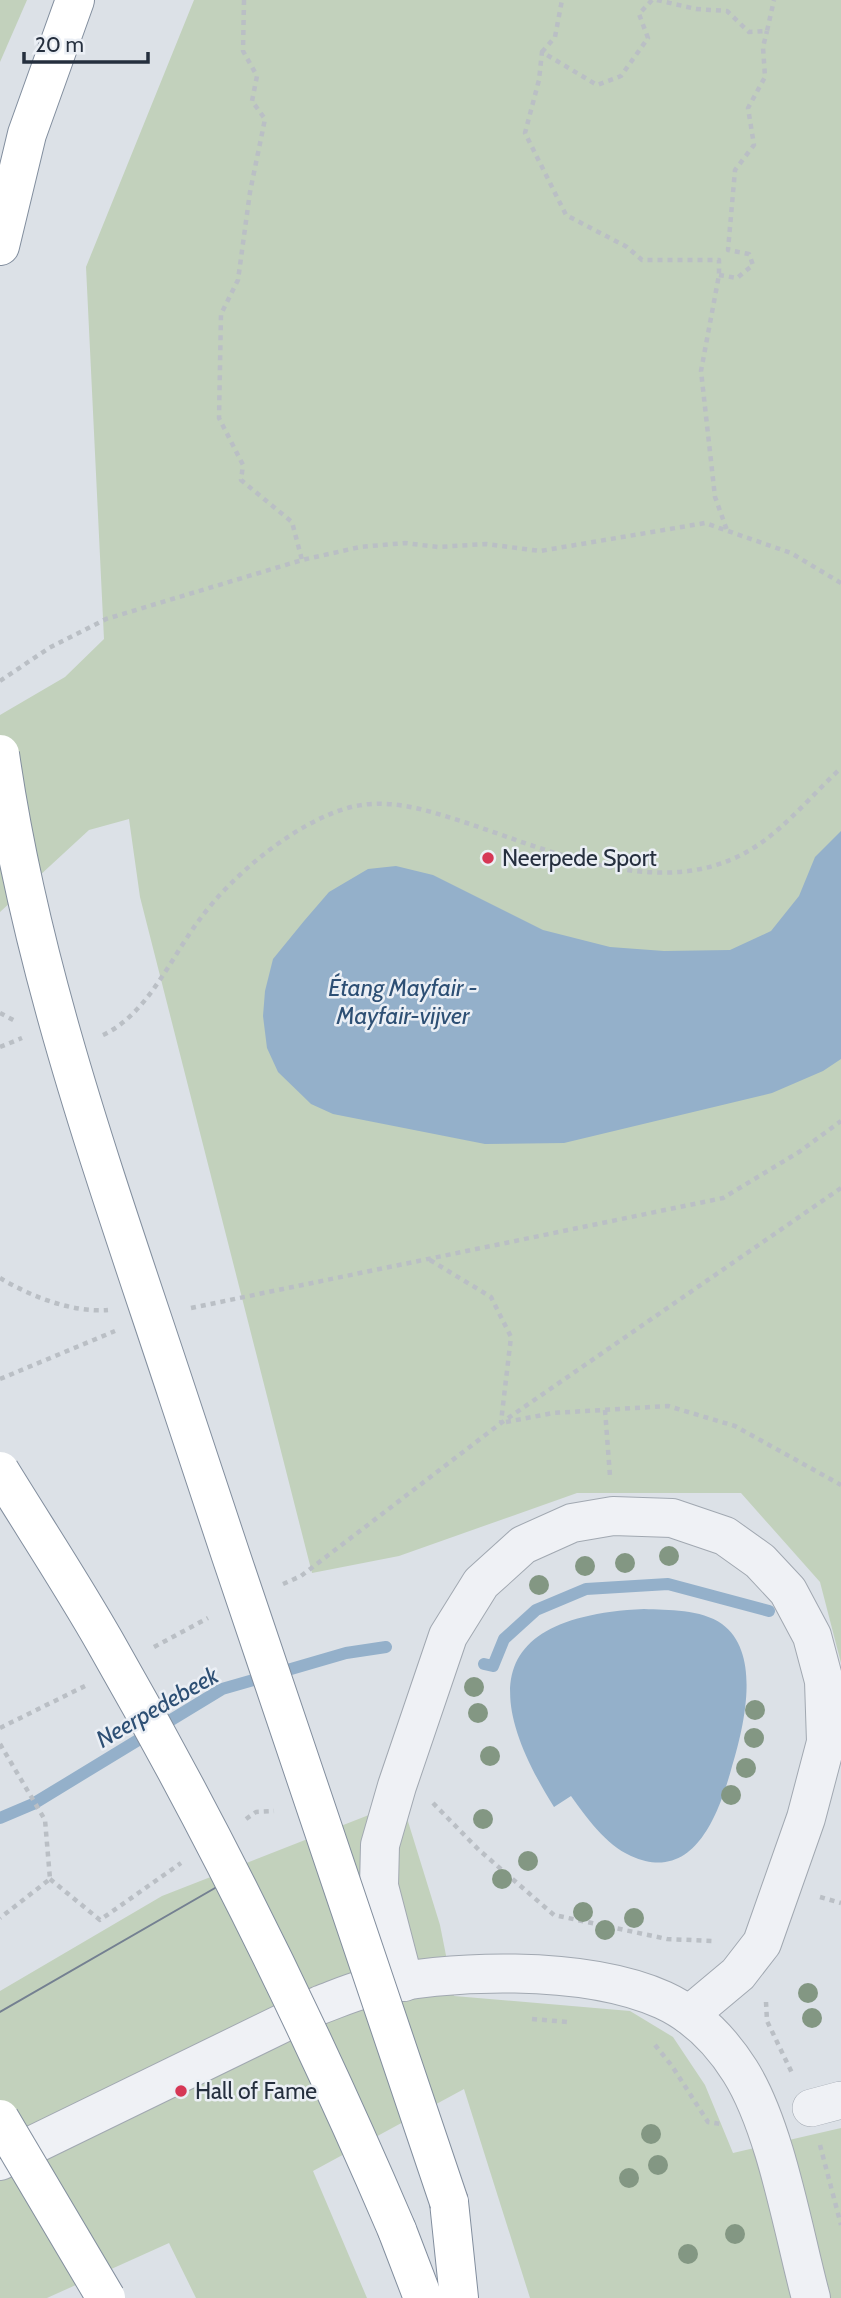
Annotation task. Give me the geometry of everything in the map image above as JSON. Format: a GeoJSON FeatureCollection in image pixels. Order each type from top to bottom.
{"type":"FeatureCollection","features":[{"type":"Feature","properties":{"kind":"highway"},"geometry":{"type":"LineString","coordinates":[[0,246],[27,134],[75,0]]}},
{"type":"Feature","properties":{"kind":"highway"},"geometry":{"type":"LineString","coordinates":[[0,754],[27,903],[86,1113],[306,1782],[449,2202],[459,2298]]}},
{"type":"Feature","properties":{"kind":"highway"},"geometry":{"type":"LineString","coordinates":[[0,1471],[105,1642],[223,1860],[333,2081],[423,2298]]}},
{"type":"Feature","properties":{"kind":"highway"},"geometry":{"type":"LineString","coordinates":[[0,2119],[106,2298]]}},
{"type":"Feature","properties":{"kind":"street"},"geometry":{"type":"LineString","coordinates":[[404,1982],[379,1886],[380,1845],[397,1786],[449,1636],[481,1583],[523,1545],[572,1523],[613,1516],[672,1518],[725,1536],[760,1561],[788,1591],[812,1636],[824,1681],[826,1742],[806,1818],[762,1943],[738,1974],[711,2000],[689,2015]]}},
{"type":"Feature","properties":{"kind":"street"},"geometry":{"type":"LineString","coordinates":[[0,2161],[320,2005],[364,1989],[501,1972],[597,1980],[663,2000],[689,2015],[717,2038],[741,2073],[764,2118],[811,2298]]}},
{"type":"Feature","properties":{"kind":"path"},"geometry":{"type":"LineString","coordinates":[[244,0],[243,51],[257,76],[252,101],[265,119],[250,192],[238,280],[220,314],[219,418],[243,465],[241,480],[292,522],[302,560]]}},
{"type":"Feature","properties":{"kind":"path"},"geometry":{"type":"LineString","coordinates":[[562,0],[555,37],[542,52],[539,80],[525,133],[566,215],[627,247],[642,260],[719,260],[719,275],[701,370],[715,497],[729,534]]}},
{"type":"Feature","properties":{"kind":"path"},"geometry":{"type":"LineString","coordinates":[[542,52],[597,85],[621,76],[648,38],[639,14],[654,0],[696,9],[727,11],[749,32],[767,31]]}},
{"type":"Feature","properties":{"kind":"path"},"geometry":{"type":"LineString","coordinates":[[719,275],[737,278],[753,265],[749,254],[728,250],[735,170],[754,145],[748,108],[765,77],[763,47],[774,0]]}},
{"type":"Feature","properties":{"kind":"path"},"geometry":{"type":"LineString","coordinates":[[0,681],[49,648],[106,619],[302,560],[360,547],[405,543],[439,547],[486,544],[540,551],[705,523],[729,534],[791,553],[841,583]]}},
{"type":"Feature","properties":{"kind":"path"},"geometry":{"type":"LineString","coordinates":[[97,1038],[117,1028],[142,1004],[201,917],[230,886],[300,828],[327,814],[355,806],[386,804],[425,809],[565,856],[661,874],[682,873],[730,861],[758,846],[841,768]]}},
{"type":"Feature","properties":{"kind":"path"},"geometry":{"type":"LineString","coordinates":[[0,1013],[24,1026]]}},
{"type":"Feature","properties":{"kind":"path"},"geometry":{"type":"LineString","coordinates":[[185,1309],[723,1198],[799,1152],[841,1121]]}},
{"type":"Feature","properties":{"kind":"path"},"geometry":{"type":"LineString","coordinates":[[501,1423],[841,1188]]}},
{"type":"Feature","properties":{"kind":"path"},"geometry":{"type":"LineString","coordinates":[[429,1260],[491,1297],[511,1337],[501,1423]]}},
{"type":"Feature","properties":{"kind":"path"},"geometry":{"type":"LineString","coordinates":[[0,1379],[123,1328]]}},
{"type":"Feature","properties":{"kind":"path"},"geometry":{"type":"LineString","coordinates":[[501,1423],[553,1413],[668,1406],[735,1426],[841,1485]]}},
{"type":"Feature","properties":{"kind":"path"},"geometry":{"type":"LineString","coordinates":[[604,1410],[613,1516]]}},
{"type":"Feature","properties":{"kind":"path"},"geometry":{"type":"LineString","coordinates":[[0,1744],[22,1776],[45,1820],[50,1879],[0,1918]]}},
{"type":"Feature","properties":{"kind":"path"},"geometry":{"type":"LineString","coordinates":[[397,1786],[436,1804],[479,1850],[554,1914],[667,1939],[762,1943],[769,1959],[765,2000],[767,2021],[826,2104],[841,2225]]}},
{"type":"Feature","properties":{"kind":"green space"},"geometry":{"type":"Polygon","coordinates":[[[0,0],[27,0],[0,62],[0,0]]]}},
{"type":"Feature","properties":{"kind":"green space","name":"Neerpede Sport"},"geometry":{"type":"Polygon","coordinates":[[[194,0],[841,0],[841,1663],[820,1582],[741,1493],[577,1493],[399,1556],[312,1573],[140,897],[129,819],[89,830],[0,912],[0,715],[65,677],[104,639],[86,267],[194,0]]]}},
{"type":"Feature","properties":{"kind":"green space"},"geometry":{"type":"Polygon","coordinates":[[[402,1802],[440,1925],[454,1996],[630,2011],[673,2037],[705,2085],[733,2153],[841,2128],[841,2298],[530,2298],[464,2089],[313,2171],[367,2298],[196,2298],[169,2243],[47,2298],[0,2298],[0,1991],[162,1896],[402,1802]]]}},
{"type":"Feature","properties":{"kind":"water","name":"Étang Mayfair - Mayfair-vijver"},"geometry":{"type":"Polygon","coordinates":[[[841,831],[841,1059],[823,1071],[772,1093],[564,1143],[485,1144],[333,1114],[311,1104],[278,1072],[267,1048],[263,1016],[265,991],[273,959],[329,892],[368,869],[396,866],[433,875],[543,930],[610,947],[664,951],[730,950],[771,931],[799,896],[815,857],[841,831]]]}},
{"type":"Feature","properties":{"kind":"water"},"geometry":{"type":"Polygon","coordinates":[[[644,1609],[694,1613],[722,1624],[735,1637],[746,1673],[740,1735],[719,1807],[699,1841],[686,1853],[671,1861],[653,1862],[622,1851],[597,1830],[571,1796],[554,1807],[530,1765],[516,1727],[510,1694],[515,1666],[530,1644],[556,1626],[594,1615],[644,1609]]]}},
{"type":"Feature","properties":{"kind":"waterway","name":"Neerpedebeek"},"geometry":{"type":"LineString","coordinates":[[484,1664],[493,1666],[504,1639],[536,1610],[586,1589],[668,1584],[769,1611]]}},
{"type":"Feature","properties":{"kind":"waterway","name":"Neerpedebeek"},"geometry":{"type":"LineString","coordinates":[[0,1818],[33,1804],[222,1689],[346,1653],[386,1647]]}},
{"type":"Feature","properties":{"kind":"tram line"},"geometry":{"type":"LineString","coordinates":[[0,2012],[248,1869]]}},
{"type":"Feature","properties":{"kind":"place","name":"Neerpede Sport"},"geometry":{"type":"Point","coordinates":[488,858]}},
{"type":"Feature","properties":{"kind":"place","name":"Hall of Fame"},"geometry":{"type":"Point","coordinates":[181,2091]}}]}
